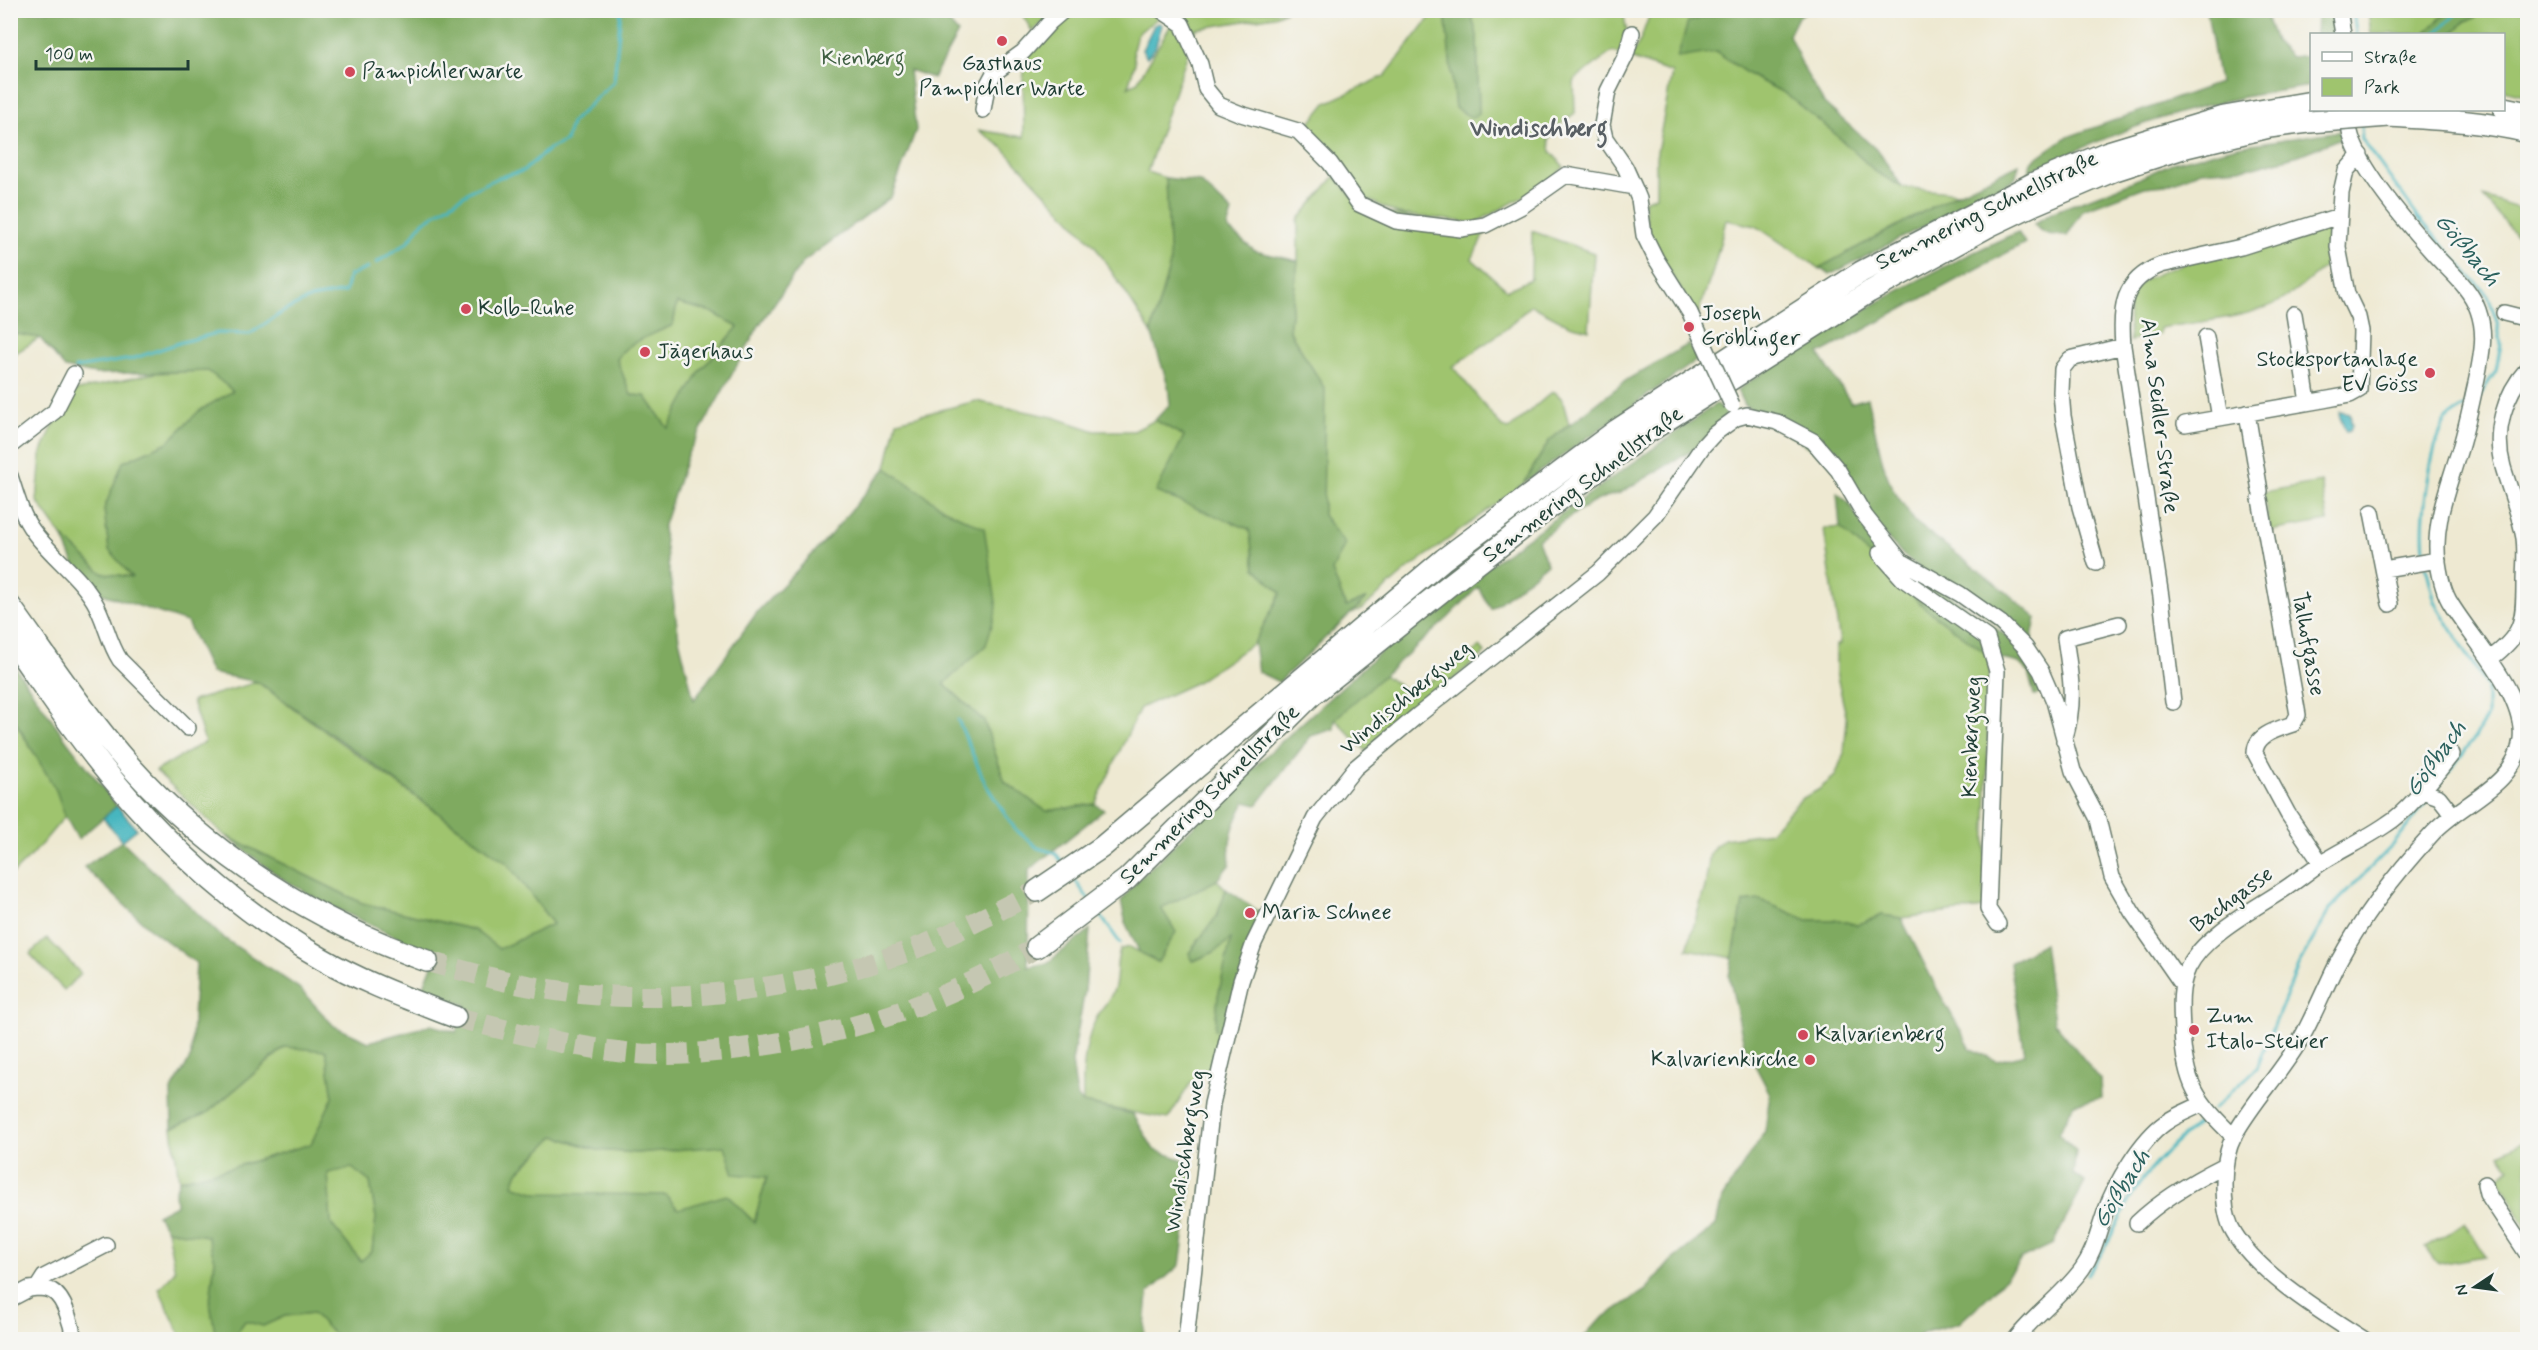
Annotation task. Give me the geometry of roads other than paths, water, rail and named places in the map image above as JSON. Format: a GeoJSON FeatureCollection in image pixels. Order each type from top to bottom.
{"type":"FeatureCollection","features":[{"type":"Feature","properties":{"kind":"highway"},"geometry":{"type":"LineString","coordinates":[[2505,108],[2528,113]]}},
{"type":"Feature","properties":{"kind":"highway","name":"Semmering Schnellstraße"},"geometry":{"type":"LineString","coordinates":[[1037,891],[1077,866],[1189,775],[1432,569],[1617,430],[1861,272],[2034,183],[2108,152],[2224,117],[2309,109]]}},
{"type":"Feature","properties":{"kind":"highway","name":"Semmering Schnellstraße"},"geometry":{"type":"LineString","coordinates":[[1037,947],[1127,879],[1313,694],[1447,586],[1643,435],[1869,292],[1989,226],[2115,170],[2186,147],[2258,129],[2309,109]]}},
{"type":"Feature","properties":{"kind":"highway","name":"Semmering Schnellstraße"},"geometry":{"type":"LineString","coordinates":[[2332,111],[2458,121],[2528,132]]}},
{"type":"Feature","properties":{"kind":"highway"},"geometry":{"type":"LineString","coordinates":[[10,606],[88,715],[130,766],[181,818],[236,862],[284,894],[336,924],[427,961]]}},
{"type":"Feature","properties":{"kind":"highway"},"geometry":{"type":"LineString","coordinates":[[10,639],[114,781],[164,836],[221,889],[265,922],[322,959],[382,989],[455,1017]]}},
{"type":"Feature","properties":{"kind":"street"},"geometry":{"type":"LineString","coordinates":[[983,110],[987,86],[994,73],[1023,52],[1064,10]]}},
{"type":"Feature","properties":{"kind":"street"},"geometry":{"type":"LineString","coordinates":[[1161,10],[1182,24],[1200,64],[1206,89],[1219,105],[1298,131],[1330,163],[1359,204],[1396,221],[1461,229],[1485,225],[1522,207],[1566,175],[1634,187]]}},
{"type":"Feature","properties":{"kind":"street"},"geometry":{"type":"LineString","coordinates":[[2339,10],[2343,33]]}},
{"type":"Feature","properties":{"kind":"street"},"geometry":{"type":"LineString","coordinates":[[1632,33],[1626,56],[1608,91],[1602,125],[1605,138],[1625,167],[1639,199],[1644,235],[1656,259],[1690,313],[1739,413]]}},
{"type":"Feature","properties":{"kind":"street"},"geometry":{"type":"LineString","coordinates":[[2348,111],[2351,134],[2360,155],[2402,215],[2468,290],[2485,319],[2483,345],[2474,391],[2429,562],[2449,602],[2500,674],[2517,712],[2521,740],[2510,768],[2501,780],[2440,826],[2384,888],[2337,964],[2292,1056],[2234,1137],[2224,1165],[2226,1209],[2230,1226],[2252,1257],[2328,1317],[2365,1340]]}},
{"type":"Feature","properties":{"kind":"street"},"geometry":{"type":"LineString","coordinates":[[2184,424],[2350,395],[2359,390],[2361,330],[2358,316],[2347,294],[2338,247],[2341,193],[2346,171],[2360,155]]}},
{"type":"Feature","properties":{"kind":"street","name":"Alma Seidler-Straße"},"geometry":{"type":"LineString","coordinates":[[2173,702],[2161,597],[2123,346],[2123,305],[2127,292],[2136,279],[2148,270],[2174,261],[2241,247],[2339,216]]}},
{"type":"Feature","properties":{"kind":"street"},"geometry":{"type":"LineString","coordinates":[[2504,313],[2528,319]]}},
{"type":"Feature","properties":{"kind":"street"},"geometry":{"type":"LineString","coordinates":[[2294,314],[2308,402]]}},
{"type":"Feature","properties":{"kind":"street"},"geometry":{"type":"LineString","coordinates":[[2206,337],[2220,418]]}},
{"type":"Feature","properties":{"kind":"street"},"geometry":{"type":"LineString","coordinates":[[2096,563],[2080,507],[2063,416],[2062,369],[2070,358],[2123,346]]}},
{"type":"Feature","properties":{"kind":"street"},"geometry":{"type":"LineString","coordinates":[[2490,659],[2518,632],[2524,614],[2524,540],[2503,466],[2500,447],[2503,410],[2518,380],[2528,368]]}},
{"type":"Feature","properties":{"kind":"street"},"geometry":{"type":"LineString","coordinates":[[10,446],[55,411],[74,374]]}},
{"type":"Feature","properties":{"kind":"street","name":"Kienbergweg"},"geometry":{"type":"LineString","coordinates":[[1739,413],[1777,422],[1813,441],[1839,471],[1865,516],[1901,561],[1960,594],[2001,623],[2025,647],[2041,671],[2054,701],[2073,771],[2098,819],[2109,869],[2115,884],[2182,984]]}},
{"type":"Feature","properties":{"kind":"street","name":"Windischbergweg"},"geometry":{"type":"LineString","coordinates":[[1186,1340],[1212,1104],[1241,981],[1254,943],[1315,819],[1355,768],[1607,564],[1655,516],[1703,446],[1739,413]]}},
{"type":"Feature","properties":{"kind":"street","name":"Talhofgasse"},"geometry":{"type":"LineString","coordinates":[[2247,413],[2298,715],[2293,724],[2266,734],[2255,747],[2254,753],[2288,814],[2321,863]]}},
{"type":"Feature","properties":{"kind":"street"},"geometry":{"type":"LineString","coordinates":[[10,476],[20,507],[33,531],[94,601],[112,648],[120,660],[188,728]]}},
{"type":"Feature","properties":{"kind":"street"},"geometry":{"type":"LineString","coordinates":[[2372,512],[2390,604]]}},
{"type":"Feature","properties":{"kind":"street","name":"Kienbergweg"},"geometry":{"type":"LineString","coordinates":[[1875,529],[1881,553],[1903,579],[1987,638],[1994,654],[1997,671],[1988,909],[1998,924]]}},
{"type":"Feature","properties":{"kind":"street"},"geometry":{"type":"LineString","coordinates":[[2384,569],[2429,562]]}},
{"type":"Feature","properties":{"kind":"street"},"geometry":{"type":"LineString","coordinates":[[2064,741],[2072,717],[2073,697],[2065,638],[2119,624]]}},
{"type":"Feature","properties":{"kind":"street","name":"Bachgasse"},"geometry":{"type":"LineString","coordinates":[[2234,1137],[2204,1106],[2192,1086],[2185,1065],[2182,984],[2189,966],[2207,942],[2321,863],[2389,824],[2429,793],[2452,754]]}},
{"type":"Feature","properties":{"kind":"street"},"geometry":{"type":"LineString","coordinates":[[2429,793],[2453,815]]}},
{"type":"Feature","properties":{"kind":"street"},"geometry":{"type":"LineString","coordinates":[[2015,1340],[2082,1269],[2095,1247],[2106,1208],[2123,1173],[2147,1141],[2164,1123],[2204,1106]]}},
{"type":"Feature","properties":{"kind":"street"},"geometry":{"type":"LineString","coordinates":[[2137,1223],[2173,1194],[2224,1165]]}},
{"type":"Feature","properties":{"kind":"street"},"geometry":{"type":"LineString","coordinates":[[2484,1184],[2487,1193],[2528,1255]]}},
{"type":"Feature","properties":{"kind":"street"},"geometry":{"type":"LineString","coordinates":[[37,1288],[44,1278],[106,1245]]}},
{"type":"Feature","properties":{"kind":"street"},"geometry":{"type":"LineString","coordinates":[[10,1299],[29,1289],[52,1291],[65,1310],[74,1340]]}},
{"type":"Feature","properties":{"kind":"water"},"geometry":{"type":"Polygon","coordinates":[[[1159,23],[1162,25],[1155,48],[1147,57],[1142,50],[1154,25],[1159,23]]]}},
{"type":"Feature","properties":{"kind":"water"},"geometry":{"type":"Polygon","coordinates":[[[2340,412],[2350,414],[2352,426],[2350,431],[2346,432],[2339,415],[2340,412]]]}},
{"type":"Feature","properties":{"kind":"water"},"geometry":{"type":"Polygon","coordinates":[[[117,806],[137,829],[122,841],[103,818],[117,806]]]}},
{"type":"Feature","properties":{"kind":"waterway"},"geometry":{"type":"LineString","coordinates":[[376,263],[408,242],[423,222],[472,190],[500,177],[523,171],[549,149],[566,141],[571,123],[614,81],[621,10]]}},
{"type":"Feature","properties":{"kind":"waterway","name":"Gößbach"},"geometry":{"type":"LineString","coordinates":[[2353,10],[2356,33]]}},
{"type":"Feature","properties":{"kind":"waterway"},"geometry":{"type":"LineString","coordinates":[[2436,33],[2460,10]]}},
{"type":"Feature","properties":{"kind":"waterway","name":"Gößbach"},"geometry":{"type":"LineString","coordinates":[[2361,126],[2362,139],[2418,217],[2488,296],[2497,322],[2501,344],[2496,371],[2480,395]]}},
{"type":"Feature","properties":{"kind":"waterway"},"geometry":{"type":"LineString","coordinates":[[75,368],[132,359],[182,342],[218,333],[250,334],[284,311],[311,298],[345,292],[349,276],[368,268]]}},
{"type":"Feature","properties":{"kind":"waterway","name":"Gößbach"},"geometry":{"type":"LineString","coordinates":[[2425,558],[2423,526],[2430,468],[2446,420],[2465,406]]}},
{"type":"Feature","properties":{"kind":"waterway","name":"Gößbach"},"geometry":{"type":"LineString","coordinates":[[2426,567],[2435,602],[2487,687],[2487,716],[2474,739],[2435,789]]}},
{"type":"Feature","properties":{"kind":"waterway"},"geometry":{"type":"LineString","coordinates":[[958,720],[986,785],[1015,829],[1038,848],[1055,853],[1063,863]]}},
{"type":"Feature","properties":{"kind":"waterway","name":"Gößbach"},"geometry":{"type":"LineString","coordinates":[[2213,1109],[2257,1068],[2298,966],[2330,909],[2393,845],[2428,799]]}},
{"type":"Feature","properties":{"kind":"waterway"},"geometry":{"type":"LineString","coordinates":[[1072,876],[1089,900]]}},
{"type":"Feature","properties":{"kind":"waterway"},"geometry":{"type":"LineString","coordinates":[[1098,912],[1120,943]]}},
{"type":"Feature","properties":{"kind":"waterway","name":"Gößbach"},"geometry":{"type":"LineString","coordinates":[[2087,1274],[2102,1253],[2131,1197],[2145,1176],[2206,1116]]}},
{"type":"Feature","properties":{"kind":"tunnel"},"geometry":{"type":"LineString","coordinates":[[427,961],[560,991],[644,997],[732,992],[819,977],[861,967],[953,933],[1037,891]]}},
{"type":"Feature","properties":{"kind":"tunnel"},"geometry":{"type":"LineString","coordinates":[[455,1017],[548,1040],[618,1052],[669,1054],[724,1050],[790,1041],[900,1012],[969,983],[1037,947]]}},
{"type":"Feature","properties":{"kind":"place","name":"Gasthaus Pampichler Warte"},"geometry":{"type":"Point","coordinates":[1002,41]}},
{"type":"Feature","properties":{"kind":"place","name":"Pampichlerwarte"},"geometry":{"type":"Point","coordinates":[350,72]}},
{"type":"Feature","properties":{"kind":"place","name":"Kolb-Ruhe"},"geometry":{"type":"Point","coordinates":[466,309]}},
{"type":"Feature","properties":{"kind":"place","name":"Joseph Gröblinger"},"geometry":{"type":"Point","coordinates":[1689,327]}},
{"type":"Feature","properties":{"kind":"place","name":"Jägerhaus"},"geometry":{"type":"Point","coordinates":[645,352]}},
{"type":"Feature","properties":{"kind":"place","name":"Stocksportanlage EV Göss"},"geometry":{"type":"Point","coordinates":[2430,373]}},
{"type":"Feature","properties":{"kind":"place","name":"Maria Schnee"},"geometry":{"type":"Point","coordinates":[1250,913]}},
{"type":"Feature","properties":{"kind":"place","name":"Zum Italo-Steirer"},"geometry":{"type":"Point","coordinates":[2194,1030]}},
{"type":"Feature","properties":{"kind":"place","name":"Kalvarienberg"},"geometry":{"type":"Point","coordinates":[1803,1035]}},
{"type":"Feature","properties":{"kind":"place","name":"Kalvarienkirche"},"geometry":{"type":"Point","coordinates":[1810,1060]}},
{"type":"Feature","properties":{"kind":"district","name":"Windischberg"},"geometry":{"type":"Point","coordinates":[1539,129]}},
{"type":"Feature","properties":{"kind":"park label","name":"Kienberg"},"geometry":{"type":"Point","coordinates":[863,59]}}]}
